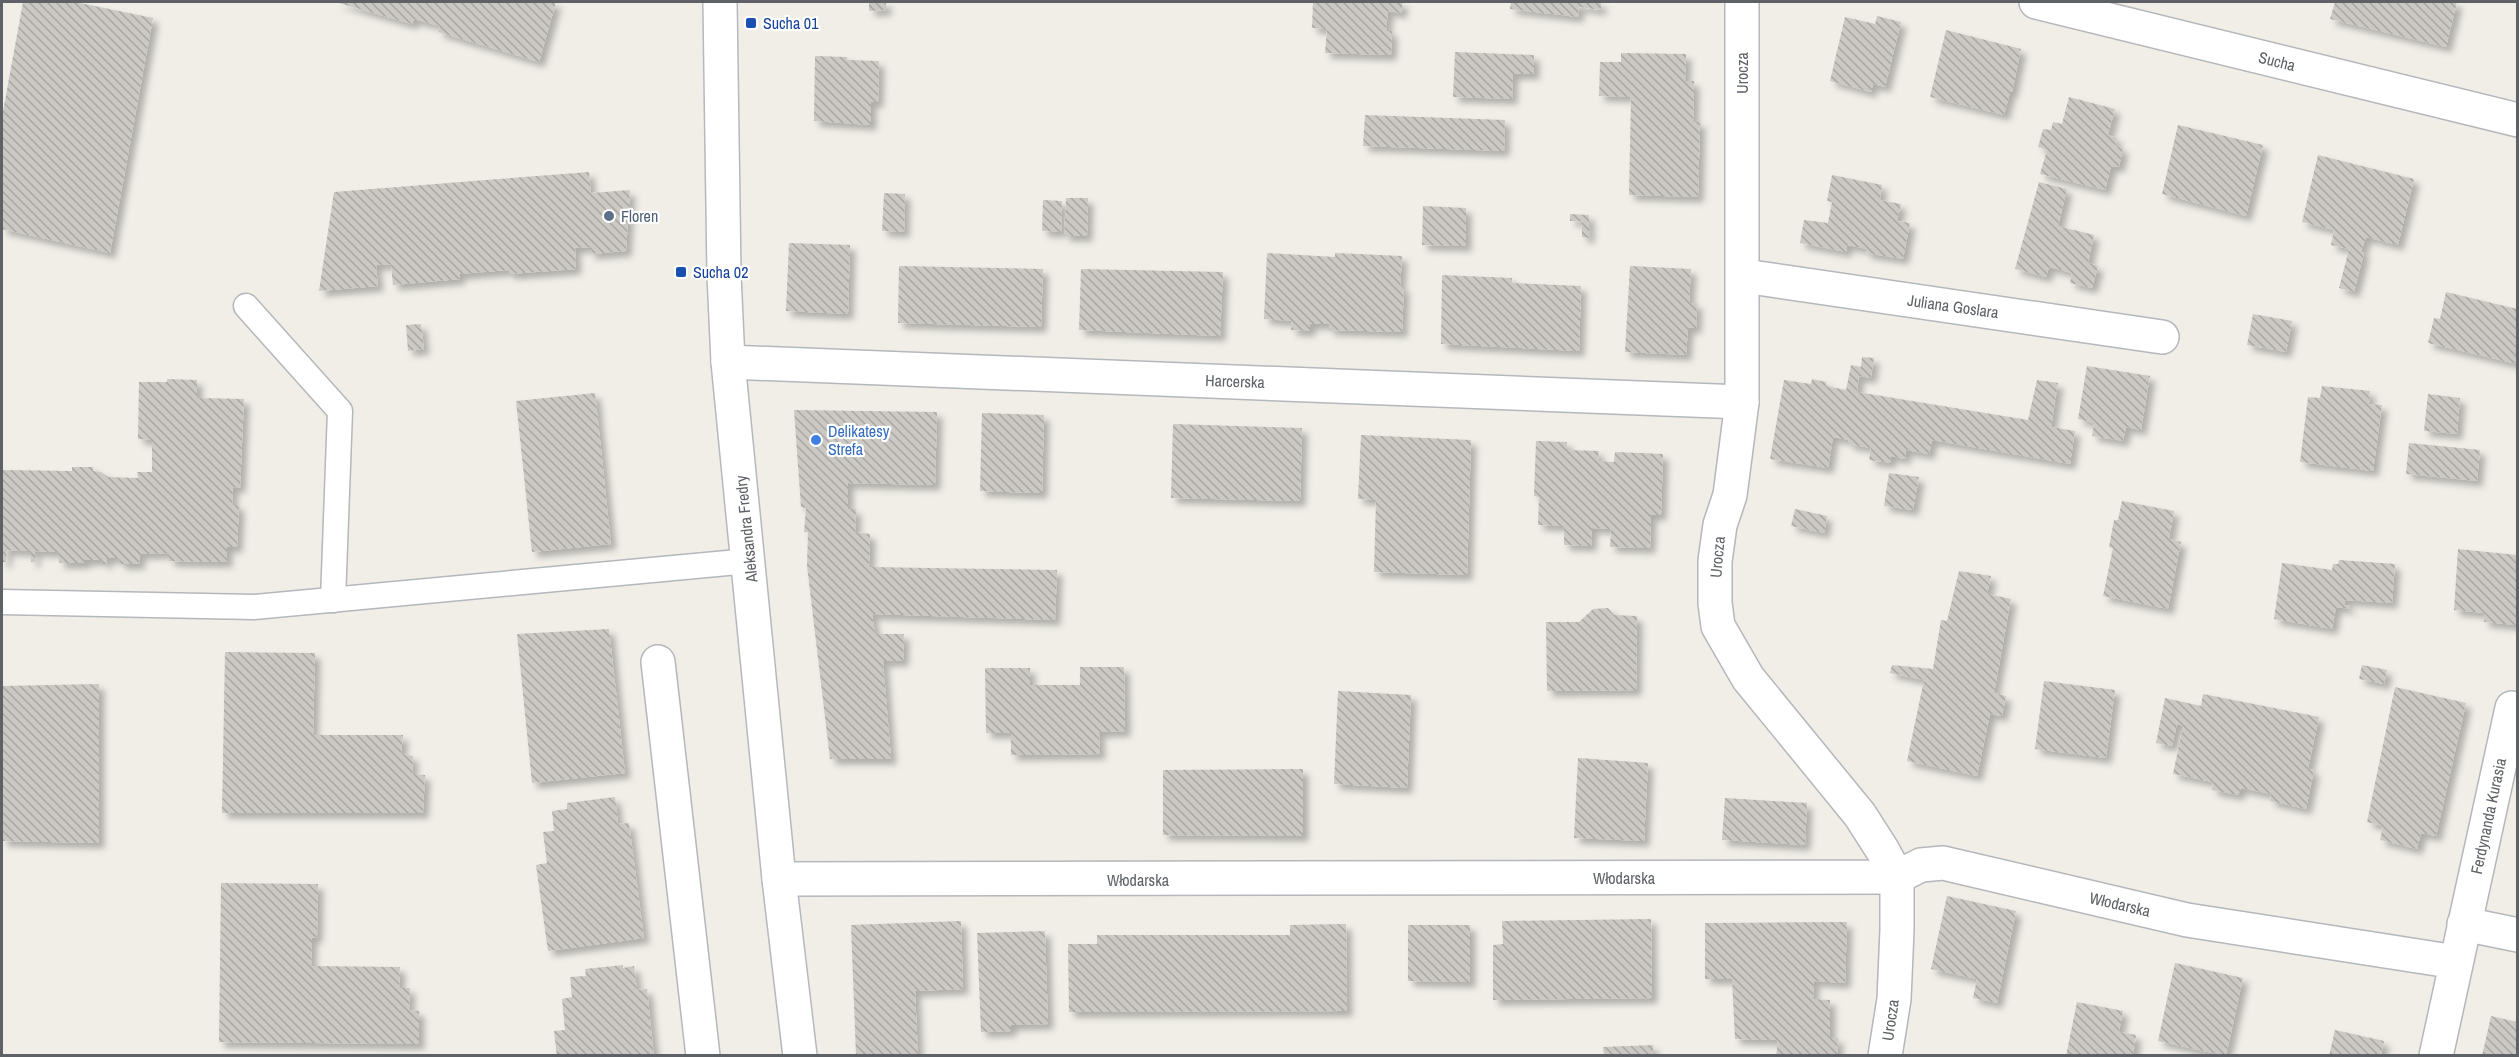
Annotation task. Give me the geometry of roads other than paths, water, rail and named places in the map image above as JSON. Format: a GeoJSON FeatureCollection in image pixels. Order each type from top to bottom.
{"type":"FeatureCollection","features":[{"type":"Feature","properties":{"kind":"street","name":"Aleksandra Fredry"},"geometry":{"type":"LineString","coordinates":[[720,2],[724,275],[728,362],[779,879],[800,1056]]}},
{"type":"Feature","properties":{"kind":"street","name":"Urocza"},"geometry":{"type":"LineString","coordinates":[[1742,2],[1743,402],[1730,495],[1720,525],[1715,561],[1715,603],[1718,626],[1748,678],[1860,815],[1897,877],[1898,930],[1894,999],[1885,1056]]}},
{"type":"Feature","properties":{"kind":"street","name":"Sucha"},"geometry":{"type":"LineString","coordinates":[[2036,2],[2517,120]]}},
{"type":"Feature","properties":{"kind":"street","name":"Juliana Goslara"},"geometry":{"type":"LineString","coordinates":[[1744,276],[2162,336]]}},
{"type":"Feature","properties":{"kind":"street","name":"Harcerska"},"geometry":{"type":"LineString","coordinates":[[728,362],[1743,402]]}},
{"type":"Feature","properties":{"kind":"street"},"geometry":{"type":"LineString","coordinates":[[658,662],[703,1056]]}},
{"type":"Feature","properties":{"kind":"street","name":"Ferdynanda Kurasia"},"geometry":{"type":"LineString","coordinates":[[2436,1056],[2512,708]]}},
{"type":"Feature","properties":{"kind":"street","name":"Włodarska"},"geometry":{"type":"LineString","coordinates":[[779,879],[1897,877],[1921,865],[1943,863],[2187,920],[2456,962]]}},
{"type":"Feature","properties":{"kind":"street"},"geometry":{"type":"LineString","coordinates":[[2464,924],[2517,934]]}},
{"type":"Feature","properties":{"kind":"lane"},"geometry":{"type":"LineString","coordinates":[[246,306],[340,411],[333,600]]}},
{"type":"Feature","properties":{"kind":"lane"},"geometry":{"type":"LineString","coordinates":[[2,602],[254,607],[749,561]]}},
{"type":"Feature","properties":{"kind":"place","name":"Sucha 01"},"geometry":{"type":"Point","coordinates":[751,23]}},
{"type":"Feature","properties":{"kind":"place","name":"Floren"},"geometry":{"type":"Point","coordinates":[609,216]}},
{"type":"Feature","properties":{"kind":"place","name":"Sucha 02"},"geometry":{"type":"Point","coordinates":[681,272]}},
{"type":"Feature","properties":{"kind":"place","name":"Delikatesy Strefa"},"geometry":{"type":"Point","coordinates":[816,440]}}]}
